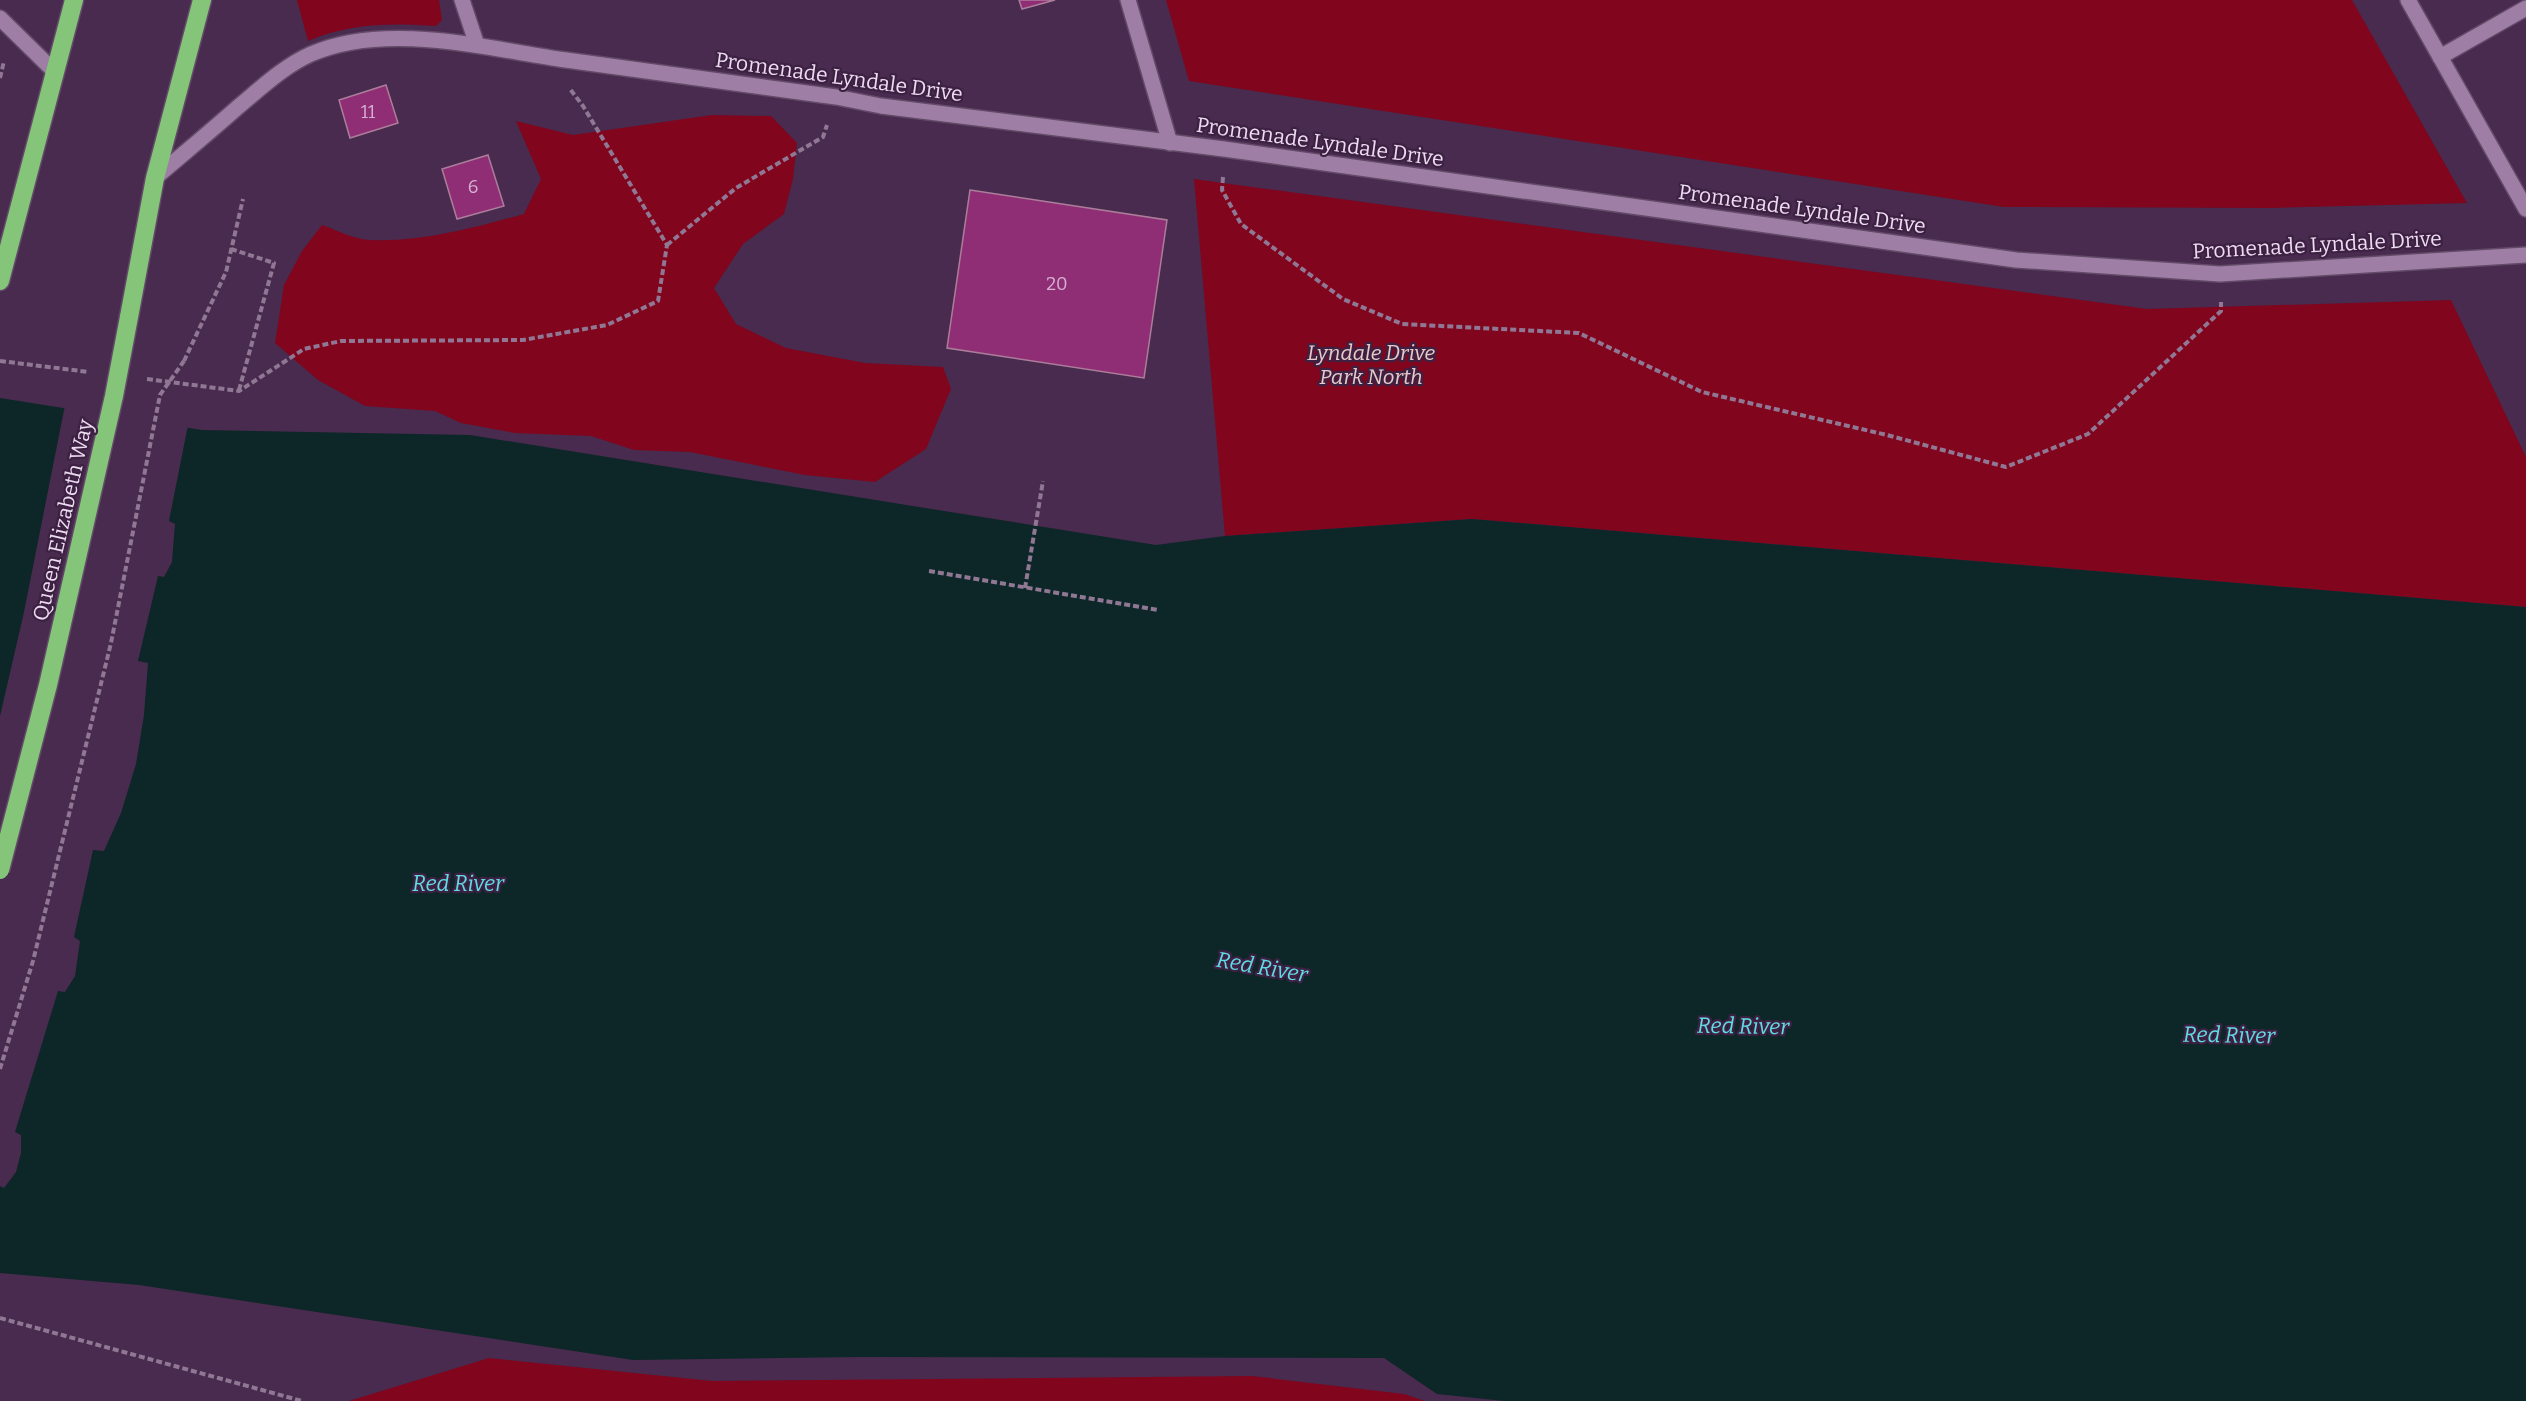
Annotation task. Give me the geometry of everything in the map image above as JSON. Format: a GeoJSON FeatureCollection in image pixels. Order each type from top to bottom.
{"type":"FeatureCollection","features":[{"type":"Feature","properties":{"kind":"highway"},"geometry":{"type":"LineString","coordinates":[[0,281],[74,0]]}},
{"type":"Feature","properties":{"kind":"highway","name":"Queen Elizabeth Way"},"geometry":{"type":"LineString","coordinates":[[0,870],[48,686],[114,396],[155,178],[202,0]]}},
{"type":"Feature","properties":{"kind":"street"},"geometry":{"type":"LineString","coordinates":[[462,0],[477,45]]}},
{"type":"Feature","properties":{"kind":"street"},"geometry":{"type":"LineString","coordinates":[[1128,0],[1170,143]]}},
{"type":"Feature","properties":{"kind":"street"},"geometry":{"type":"LineString","coordinates":[[2408,0],[2526,209]]}},
{"type":"Feature","properties":{"kind":"street"},"geometry":{"type":"LineString","coordinates":[[2440,57],[2526,8]]}},
{"type":"Feature","properties":{"kind":"street"},"geometry":{"type":"LineString","coordinates":[[0,18],[55,72]]}},
{"type":"Feature","properties":{"kind":"street","name":"Promenade Lyndale Drive"},"geometry":{"type":"LineString","coordinates":[[155,178],[271,80],[310,55],[360,40],[391,39],[477,45],[545,57],[836,97],[881,106],[1224,149],[2016,260],[2220,274],[2526,255]]}},
{"type":"Feature","properties":{"kind":"path"},"geometry":{"type":"LineString","coordinates":[[136,378],[239,391],[304,349],[341,342],[523,340],[607,325],[658,301],[667,245],[583,106],[545,57]]}},
{"type":"Feature","properties":{"kind":"path"},"geometry":{"type":"LineString","coordinates":[[667,245],[736,188],[823,137],[836,97]]}},
{"type":"Feature","properties":{"kind":"path"},"geometry":{"type":"LineString","coordinates":[[1224,149],[1222,190],[1241,224],[1343,299],[1402,324],[1579,333],[1702,392],[1887,435],[2006,467],[2088,434],[2221,311],[2220,274]]}},
{"type":"Feature","properties":{"kind":"path"},"geometry":{"type":"LineString","coordinates":[[0,1069],[33,961],[111,643],[160,395],[184,361],[226,272],[243,199]]}},
{"type":"Feature","properties":{"kind":"path"},"geometry":{"type":"LineString","coordinates":[[231,249],[274,263],[239,391]]}},
{"type":"Feature","properties":{"kind":"path"},"geometry":{"type":"LineString","coordinates":[[0,361],[91,373]]}},
{"type":"Feature","properties":{"kind":"path"},"geometry":{"type":"LineString","coordinates":[[1025,588],[1044,481]]}},
{"type":"Feature","properties":{"kind":"path"},"geometry":{"type":"LineString","coordinates":[[928,571],[1158,610]]}},
{"type":"Feature","properties":{"kind":"path"},"geometry":{"type":"LineString","coordinates":[[0,1318],[302,1401]]}},
{"type":"Feature","properties":{"kind":"green space"},"geometry":{"type":"Polygon","coordinates":[[[297,0],[439,0],[442,20],[436,26],[387,25],[355,28],[308,41],[297,0]]]}},
{"type":"Feature","properties":{"kind":"green space"},"geometry":{"type":"Polygon","coordinates":[[[1166,0],[2352,0],[2467,203],[2271,208],[2004,207],[1189,81],[1166,0]]]}},
{"type":"Feature","properties":{"kind":"green space"},"geometry":{"type":"Polygon","coordinates":[[[712,115],[771,116],[797,143],[793,179],[784,214],[743,244],[714,288],[736,324],[786,348],[865,363],[943,367],[951,389],[926,449],[875,482],[805,475],[690,452],[634,450],[591,436],[515,433],[461,423],[435,411],[365,406],[318,380],[275,343],[284,285],[302,251],[322,225],[370,240],[408,239],[448,233],[524,214],[541,179],[516,121],[573,135],[712,115]]]}},
{"type":"Feature","properties":{"kind":"green space","name":"Lyndale Drive Park North"},"geometry":{"type":"Polygon","coordinates":[[[1194,179],[2147,309],[2451,300],[2526,457],[2526,607],[1472,519],[1225,536],[1194,179]]]}},
{"type":"Feature","properties":{"kind":"green space"},"geometry":{"type":"Polygon","coordinates":[[[489,1358],[712,1381],[1252,1376],[1404,1394],[1425,1401],[349,1401],[489,1358]]]}},
{"type":"Feature","properties":{"kind":"water","name":"Red River"},"geometry":{"type":"Polygon","coordinates":[[[0,398],[202,430],[470,435],[1156,545],[1225,536],[1472,519],[2526,607],[2526,1401],[1504,1401],[1437,1394],[1384,1358],[859,1357],[633,1360],[139,1285],[0,1273],[0,398]]]}},
{"type":"Feature","properties":{"kind":"pier"},"geometry":{"type":"Polygon","coordinates":[[[65,405],[188,425],[169,521],[175,524],[172,562],[164,577],[158,576],[138,661],[148,663],[144,715],[136,764],[121,813],[104,851],[93,850],[74,937],[80,941],[75,976],[65,992],[58,991],[15,1132],[21,1135],[21,1153],[16,1172],[4,1188],[0,1186],[0,716],[24,612],[65,405]]]}},
{"type":"Feature","properties":{"kind":"building"},"geometry":{"type":"Polygon","coordinates":[[[1019,0],[1055,0],[1022,9],[1019,0]]]}},
{"type":"Feature","properties":{"kind":"building"},"geometry":{"type":"Polygon","coordinates":[[[386,85],[398,123],[350,138],[339,100],[386,85]]]}},
{"type":"Feature","properties":{"kind":"building"},"geometry":{"type":"Polygon","coordinates":[[[488,155],[504,206],[457,219],[442,169],[488,155]]]}},
{"type":"Feature","properties":{"kind":"building"},"geometry":{"type":"Polygon","coordinates":[[[970,190],[1167,220],[1144,378],[947,348],[970,190]]]}}]}
